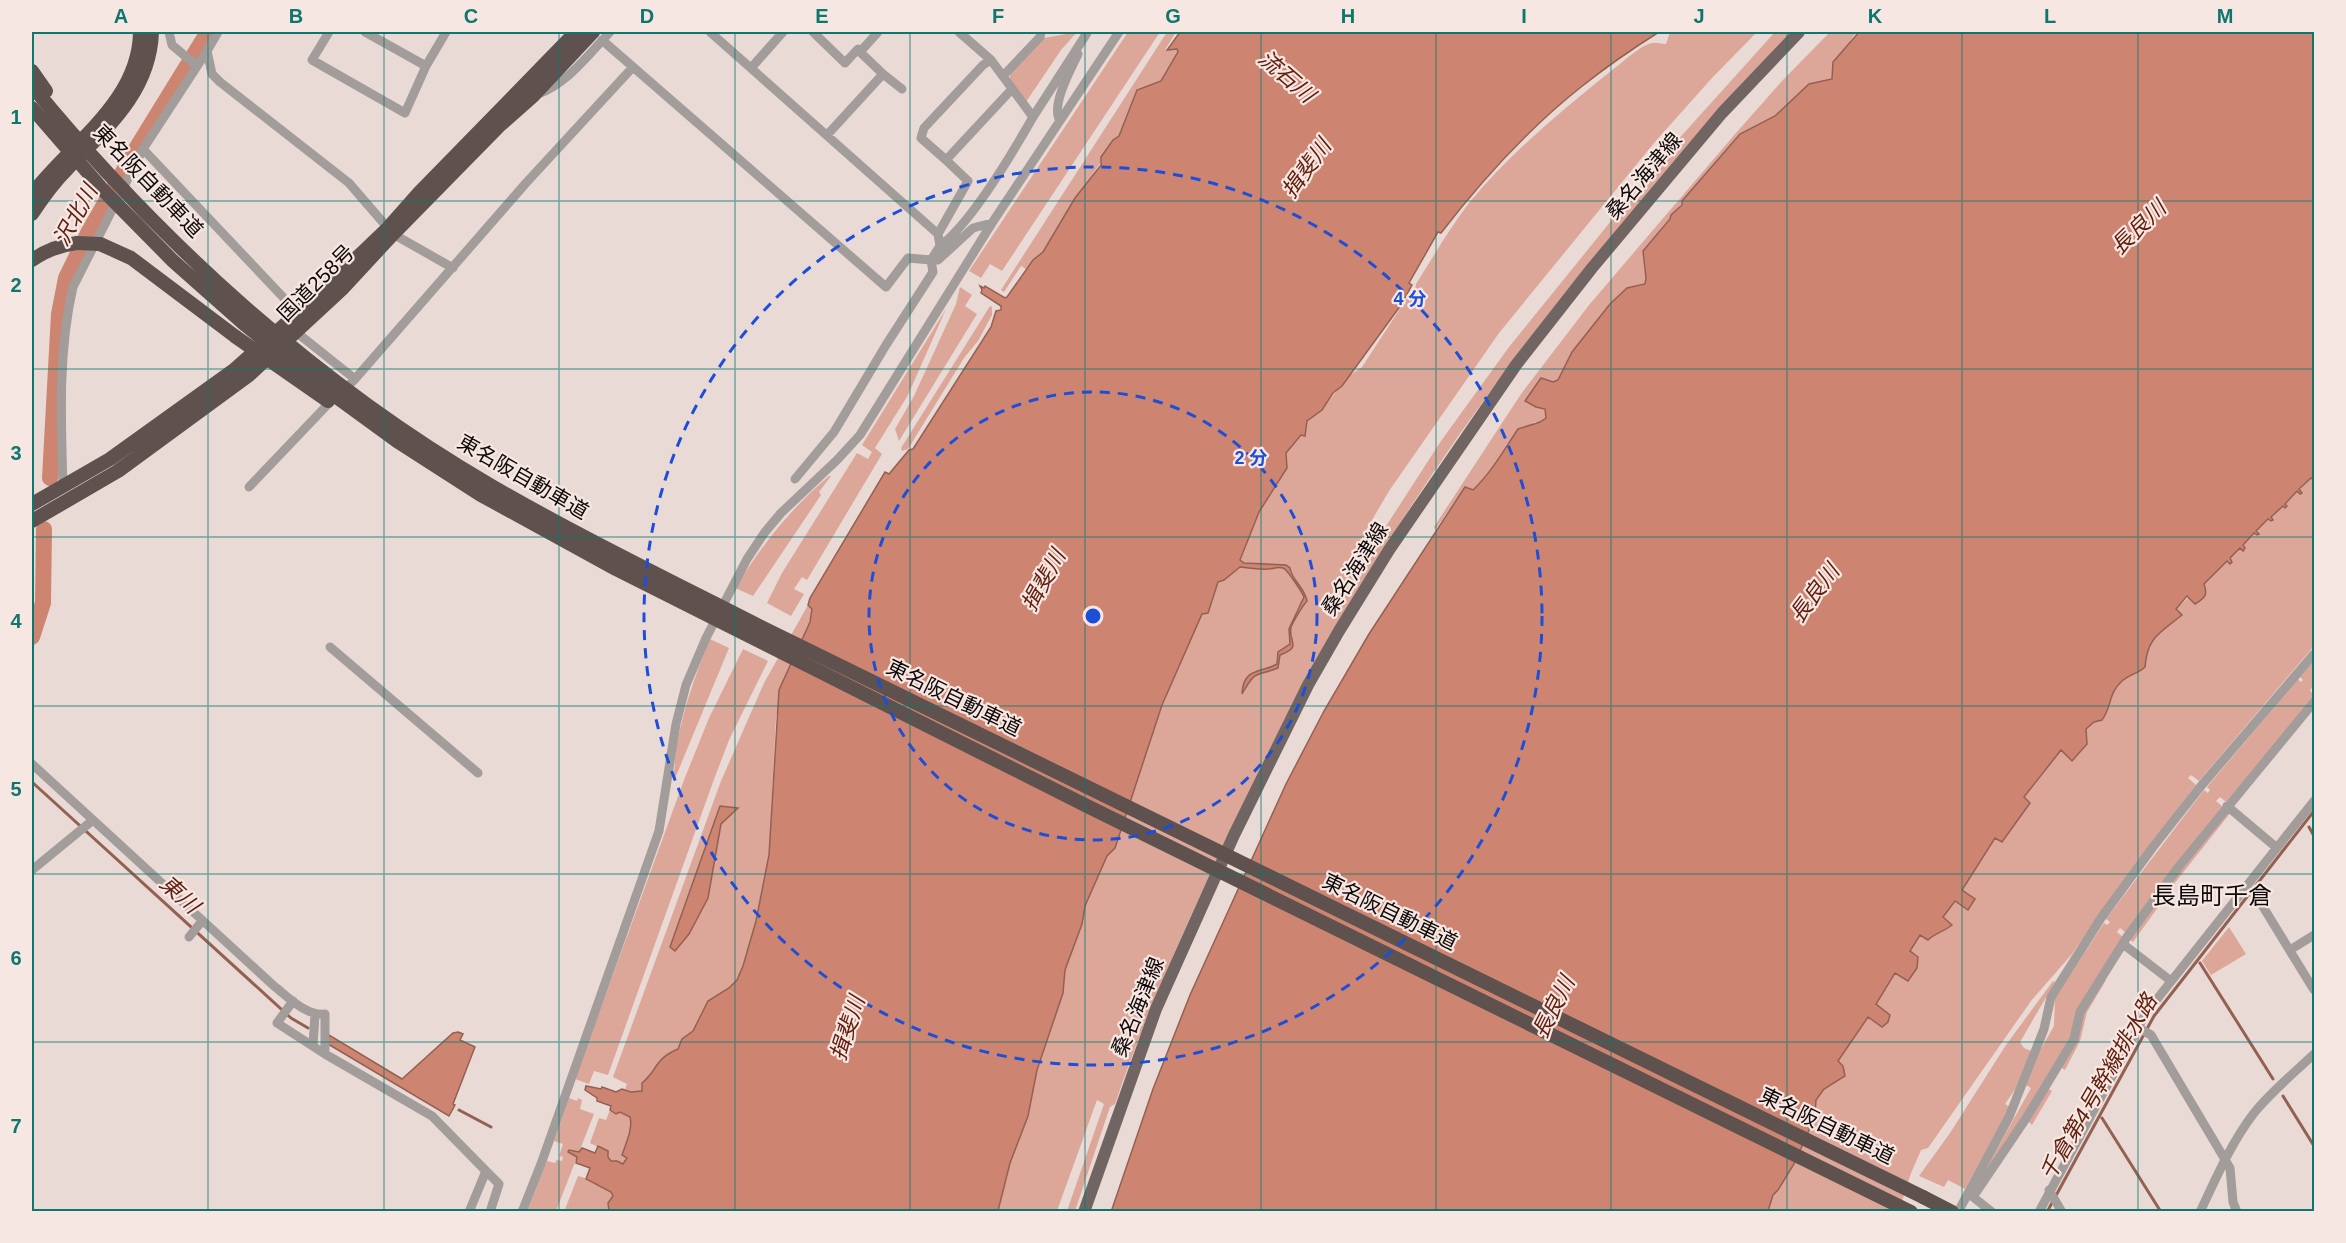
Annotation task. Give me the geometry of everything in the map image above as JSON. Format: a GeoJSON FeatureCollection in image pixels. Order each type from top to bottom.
{"type":"FeatureCollection","features":[{"type":"Feature","properties":{"kind":"highway"},"geometry":{"type":"LineString","coordinates":[[32,194],[49,172],[90,132],[122,93],[137,58],[140,32]]}},
{"type":"Feature","properties":{"kind":"highway"},"geometry":{"type":"LineString","coordinates":[[32,214],[48,191],[98,140],[132,97],[146,68],[151,49],[152,32]]}},
{"type":"Feature","properties":{"kind":"highway","name":"国道258号"},"geometry":{"type":"LineString","coordinates":[[32,521],[118,471],[249,375],[343,288],[391,231],[418,193],[576,32]]}},
{"type":"Feature","properties":{"kind":"highway","name":"国道258号"},"geometry":{"type":"LineString","coordinates":[[32,504],[110,459],[234,370],[391,231],[499,126],[598,35]]}},
{"type":"Feature","properties":{"kind":"highway"},"geometry":{"type":"LineString","coordinates":[[32,71],[40,84],[152,210],[162,228]]}},
{"type":"Feature","properties":{"kind":"highway","name":"東名阪自動車道"},"geometry":{"type":"LineString","coordinates":[[32,86],[128,195],[253,314],[324,372],[404,430],[489,484],[554,520],[780,636],[1952,1212]]}},
{"type":"Feature","properties":{"kind":"highway","name":"東名阪自動車道"},"geometry":{"type":"LineString","coordinates":[[32,108],[103,190],[173,261],[243,323],[316,382],[397,441],[481,495],[616,569],[1089,807],[1911,1212]]}},
{"type":"Feature","properties":{"kind":"highway"},"geometry":{"type":"LineString","coordinates":[[32,260],[63,245],[77,243],[100,244],[131,258],[236,337],[370,430],[397,441]]}},
{"type":"Feature","properties":{"kind":"main road","name":"桑名海津線"},"geometry":{"type":"LineString","coordinates":[[1084,1212],[1156,1009],[1234,835],[1308,685],[1339,631],[1389,550],[1516,366],[1592,268],[1722,113],[1799,32]]}},
{"type":"Feature","properties":{"kind":"street"},"geometry":{"type":"LineString","coordinates":[[169,32],[172,45],[193,62]]}},
{"type":"Feature","properties":{"kind":"street"},"geometry":{"type":"LineString","coordinates":[[63,487],[61,395],[69,303],[73,286],[143,149],[193,62],[207,51],[218,32]]}},
{"type":"Feature","properties":{"kind":"street"},"geometry":{"type":"LineString","coordinates":[[329,32],[312,60],[405,113],[426,66],[446,32]]}},
{"type":"Feature","properties":{"kind":"street"},"geometry":{"type":"LineString","coordinates":[[365,32],[426,66]]}},
{"type":"Feature","properties":{"kind":"street"},"geometry":{"type":"LineString","coordinates":[[598,35],[610,32]]}},
{"type":"Feature","properties":{"kind":"street"},"geometry":{"type":"LineString","coordinates":[[710,32],[828,134],[938,234],[940,246]]}},
{"type":"Feature","properties":{"kind":"street"},"geometry":{"type":"LineString","coordinates":[[751,68],[783,32]]}},
{"type":"Feature","properties":{"kind":"street"},"geometry":{"type":"LineString","coordinates":[[813,32],[845,63],[858,49],[902,89]]}},
{"type":"Feature","properties":{"kind":"street"},"geometry":{"type":"LineString","coordinates":[[860,52],[878,32]]}},
{"type":"Feature","properties":{"kind":"street"},"geometry":{"type":"LineString","coordinates":[[959,32],[970,35],[1033,117]]}},
{"type":"Feature","properties":{"kind":"street"},"geometry":{"type":"LineString","coordinates":[[1003,76],[1040,37],[1041,32]]}},
{"type":"Feature","properties":{"kind":"street"},"geometry":{"type":"LineString","coordinates":[[1059,119],[1057,114],[1063,87],[1087,32]]}},
{"type":"Feature","properties":{"kind":"street"},"geometry":{"type":"LineString","coordinates":[[795,479],[834,432],[933,272],[932,260],[940,246],[947,241],[977,205],[1087,32]]}},
{"type":"Feature","properties":{"kind":"street"},"geometry":{"type":"LineString","coordinates":[[522,1212],[659,831],[676,724],[686,685],[706,638],[747,559],[765,532],[860,435],[992,223],[1119,32]]}},
{"type":"Feature","properties":{"kind":"street"},"geometry":{"type":"LineString","coordinates":[[598,35],[886,287],[908,258],[938,260],[973,228],[992,223]]}},
{"type":"Feature","properties":{"kind":"street"},"geometry":{"type":"LineString","coordinates":[[207,51],[212,74],[220,82],[349,183],[391,231],[453,268]]}},
{"type":"Feature","properties":{"kind":"street"},"geometry":{"type":"LineString","coordinates":[[938,234],[968,181],[921,138],[924,128],[983,65],[991,60]]}},
{"type":"Feature","properties":{"kind":"street"},"geometry":{"type":"LineString","coordinates":[[249,487],[326,406],[356,379],[633,67]]}},
{"type":"Feature","properties":{"kind":"street"},"geometry":{"type":"LineString","coordinates":[[828,134],[883,74]]}},
{"type":"Feature","properties":{"kind":"street"},"geometry":{"type":"LineString","coordinates":[[946,160],[1012,89]]}},
{"type":"Feature","properties":{"kind":"street"},"geometry":{"type":"LineString","coordinates":[[143,149],[298,313]]}},
{"type":"Feature","properties":{"kind":"street"},"geometry":{"type":"LineString","coordinates":[[296,332],[356,379]]}},
{"type":"Feature","properties":{"kind":"street"},"geometry":{"type":"LineString","coordinates":[[330,647],[478,773]]}},
{"type":"Feature","properties":{"kind":"street"},"geometry":{"type":"LineString","coordinates":[[1970,1195],[2009,1117],[2044,1029],[2051,997],[2153,847],[2194,795],[2314,654]]}},
{"type":"Feature","properties":{"kind":"street"},"geometry":{"type":"LineString","coordinates":[[1958,1212],[2025,1120],[2074,1039],[2080,1012],[2123,945],[2180,865],[2314,702]]}},
{"type":"Feature","properties":{"kind":"street"},"geometry":{"type":"LineString","coordinates":[[32,764],[201,923],[293,1001],[315,1014],[325,1014],[325,1054]]}},
{"type":"Feature","properties":{"kind":"street"},"geometry":{"type":"LineString","coordinates":[[2039,1212],[2053,1196],[2142,1030],[2146,1012],[2250,891],[2277,848],[2314,801]]}},
{"type":"Feature","properties":{"kind":"street"},"geometry":{"type":"LineString","coordinates":[[2227,806],[2277,848]]}},
{"type":"Feature","properties":{"kind":"street"},"geometry":{"type":"LineString","coordinates":[[32,870],[91,821]]}},
{"type":"Feature","properties":{"kind":"street"},"geometry":{"type":"LineString","coordinates":[[2250,891],[2314,990]]}},
{"type":"Feature","properties":{"kind":"street"},"geometry":{"type":"LineString","coordinates":[[189,937],[201,923]]}},
{"type":"Feature","properties":{"kind":"street"},"geometry":{"type":"LineString","coordinates":[[2290,950],[2314,935]]}},
{"type":"Feature","properties":{"kind":"street"},"geometry":{"type":"LineString","coordinates":[[2123,945],[2171,981]]}},
{"type":"Feature","properties":{"kind":"street"},"geometry":{"type":"LineString","coordinates":[[293,1001],[276,1023],[432,1116],[499,1184],[490,1212]]}},
{"type":"Feature","properties":{"kind":"street"},"geometry":{"type":"LineString","coordinates":[[313,1046],[315,1014]]}},
{"type":"Feature","properties":{"kind":"street"},"geometry":{"type":"LineString","coordinates":[[2142,1030],[2230,1168],[2233,1202],[2237,1212]]}},
{"type":"Feature","properties":{"kind":"street"},"geometry":{"type":"LineString","coordinates":[[2200,1212],[2225,1160],[2253,1115],[2266,1099],[2314,1054]]}},
{"type":"Feature","properties":{"kind":"street"},"geometry":{"type":"LineString","coordinates":[[469,1212],[486,1171]]}},
{"type":"Feature","properties":{"kind":"street"},"geometry":{"type":"LineString","coordinates":[[1970,1195],[1992,1212]]}},
{"type":"Feature","properties":{"kind":"street"},"geometry":{"type":"LineString","coordinates":[[2053,1196],[2062,1212]]}},
{"type":"Feature","properties":{"kind":"shaded area"},"geometry":{"type":"Polygon","coordinates":[[[1077,32],[1061,50],[1026,102],[1010,80],[1010,74],[1044,38],[1077,32]]]}},
{"type":"Feature","properties":{"kind":"shaded area"},"geometry":{"type":"Polygon","coordinates":[[[1128,32],[1160,32],[1002,271],[990,264],[981,278],[969,271],[1128,32]]]}},
{"type":"Feature","properties":{"kind":"shaded area"},"geometry":{"type":"Polygon","coordinates":[[[1167,32],[1176,32],[1165,50],[1177,49],[1178,52],[1161,82],[1137,90],[1119,136],[1075,199],[1043,252],[1026,269],[1021,266],[1004,292],[1001,290],[1167,32]]]}},
{"type":"Feature","properties":{"kind":"shaded area"},"geometry":{"type":"Polygon","coordinates":[[[1670,32],[1757,32],[1654,143],[1499,333],[1389,491],[1365,532],[1379,537],[1441,441],[1509,347],[1666,153],[1775,32],[1792,32],[1510,365],[1430,478],[1356,594],[1289,714],[1197,903],[1153,1003],[1115,1104],[1110,1107],[1075,1211],[1067,1211],[1104,1104],[1097,1100],[1057,1211],[998,1212],[1010,1163],[1028,1116],[1037,1070],[1063,993],[1065,970],[1082,924],[1085,906],[1107,855],[1115,847],[1162,705],[1202,614],[1208,612],[1218,582],[1227,578],[1239,563],[1259,512],[1287,459],[1286,453],[1307,421],[1322,410],[1346,378],[1362,367],[1405,301],[1415,291],[1416,284],[1455,223],[1469,203],[1501,167],[1573,102],[1631,55],[1647,44],[1666,44],[1670,32]]]}},
{"type":"Feature","properties":{"kind":"shaded area"},"geometry":{"type":"Polygon","coordinates":[[[1830,32],[1859,32],[1854,35],[1832,71],[1832,79],[1809,84],[1775,116],[1758,124],[1683,202],[1643,251],[1645,284],[1627,288],[1610,304],[1572,352],[1558,380],[1553,382],[1536,407],[1545,409],[1546,418],[1540,422],[1534,422],[1473,490],[1465,487],[1435,530],[1434,527],[1521,394],[1589,305],[1736,133],[1830,32]]]}},
{"type":"Feature","properties":{"kind":"shaded area"},"geometry":{"type":"Polygon","coordinates":[[[960,287],[972,295],[965,306],[977,314],[899,441],[895,429],[914,396],[956,304],[960,287]]]}},
{"type":"Feature","properties":{"kind":"shaded area"},"geometry":{"type":"Polygon","coordinates":[[[990,306],[992,315],[978,341],[964,358],[908,449],[902,451],[901,448],[990,306]]]}},
{"type":"Feature","properties":{"kind":"shaded area"},"geometry":{"type":"Polygon","coordinates":[[[946,309],[908,395],[875,448],[882,454],[807,580],[802,577],[794,589],[804,594],[791,616],[767,603],[782,573],[857,453],[868,459],[872,452],[862,445],[946,309]]]}},
{"type":"Feature","properties":{"kind":"shaded area"},"geometry":{"type":"Polygon","coordinates":[[[831,476],[819,492],[821,495],[753,596],[735,588],[778,528],[831,476]]]}},
{"type":"Feature","properties":{"kind":"shaded area"},"geometry":{"type":"Polygon","coordinates":[[[2312,477],[2314,480],[2314,646],[2199,781],[2191,775],[2188,778],[2196,785],[2119,886],[2072,954],[2031,1001],[1928,1148],[1921,1150],[1899,1211],[1768,1212],[1774,1194],[1794,1164],[1807,1135],[1816,1100],[1843,1066],[1838,1062],[1868,1017],[1890,1015],[1876,1004],[1896,973],[1908,981],[1917,968],[1918,962],[1910,952],[1920,934],[1928,940],[1935,933],[1950,927],[1943,917],[1955,901],[1967,910],[1975,899],[1962,890],[1996,837],[2003,841],[2024,798],[2061,750],[2072,761],[2087,745],[2086,729],[2094,722],[2100,721],[2110,706],[2109,698],[2124,678],[2145,667],[2146,657],[2156,636],[2181,615],[2176,609],[2227,561],[2230,564],[2232,562],[2230,558],[2241,547],[2243,550],[2245,548],[2243,545],[2255,533],[2258,534],[2256,531],[2269,519],[2273,520],[2271,517],[2283,506],[2286,508],[2285,504],[2297,491],[2301,492],[2299,490],[2312,477]]]}},
{"type":"Feature","properties":{"kind":"shaded area"},"geometry":{"type":"Polygon","coordinates":[[[808,605],[812,609],[810,622],[776,717],[769,855],[756,920],[743,966],[737,980],[729,988],[708,1001],[693,1032],[681,1042],[678,1049],[666,1056],[655,1067],[642,1091],[631,1092],[625,1089],[627,1084],[613,1077],[721,781],[764,683],[808,605]],[[720,806],[675,951],[689,934],[708,898],[721,824],[737,810],[720,806]]]}},
{"type":"Feature","properties":{"kind":"shaded area"},"geometry":{"type":"Polygon","coordinates":[[[710,639],[729,648],[674,781],[677,743],[684,713],[710,639]]]}},
{"type":"Feature","properties":{"kind":"shaded area"},"geometry":{"type":"Polygon","coordinates":[[[743,649],[768,661],[729,740],[608,1075],[594,1071],[589,1084],[575,1079],[684,780],[709,718],[743,649]]]}},
{"type":"Feature","properties":{"kind":"shaded area"},"geometry":{"type":"Polygon","coordinates":[[[2314,661],[2314,688],[2310,690],[2314,697],[2226,802],[2220,797],[2216,801],[2223,807],[2126,933],[2120,928],[2117,932],[2123,937],[2071,1038],[2025,1117],[1977,1185],[2031,1088],[2026,1085],[2038,1054],[2054,1026],[2055,998],[2104,923],[2107,925],[2110,922],[2106,919],[2204,790],[2208,793],[2210,790],[2207,787],[2298,679],[2301,682],[2303,680],[2300,677],[2314,661]]]}},
{"type":"Feature","properties":{"kind":"shaded area"},"geometry":{"type":"Polygon","coordinates":[[[2226,812],[2231,812],[2174,884],[2172,881],[2226,812]]]}},
{"type":"Feature","properties":{"kind":"shaded area"},"geometry":{"type":"Polygon","coordinates":[[[2167,886],[2171,889],[2133,942],[2129,939],[2167,886]]]}},
{"type":"Feature","properties":{"kind":"shaded area"},"geometry":{"type":"Polygon","coordinates":[[[2229,927],[2246,954],[2211,975],[2202,961],[2229,927]]]}},
{"type":"Feature","properties":{"kind":"shaded area"},"geometry":{"type":"Polygon","coordinates":[[[2104,979],[2106,980],[2087,1012],[2080,1041],[2065,1070],[2060,1067],[2082,1013],[2104,979]]]}},
{"type":"Feature","properties":{"kind":"shaded area"},"geometry":{"type":"Polygon","coordinates":[[[2053,981],[2055,982],[2020,1042],[2024,1048],[2031,1051],[2016,1088],[2005,1104],[2010,1107],[1965,1189],[1948,1180],[1944,1187],[1919,1176],[1950,1133],[2006,1045],[2053,981]]]}},
{"type":"Feature","properties":{"kind":"shaded area"},"geometry":{"type":"Polygon","coordinates":[[[2047,1088],[2052,1091],[2032,1125],[2028,1121],[2047,1088]]]}},
{"type":"Feature","properties":{"kind":"shaded area"},"geometry":{"type":"Polygon","coordinates":[[[569,1098],[582,1100],[580,1109],[594,1114],[579,1152],[569,1151],[577,1157],[556,1211],[527,1212],[547,1161],[555,1163],[557,1160],[562,1161],[563,1157],[559,1156],[563,1144],[554,1141],[569,1098]]]}},
{"type":"Feature","properties":{"kind":"shaded area"},"geometry":{"type":"Polygon","coordinates":[[[610,1110],[630,1116],[630,1131],[622,1155],[627,1158],[623,1165],[617,1161],[611,1161],[606,1151],[590,1143],[599,1118],[606,1120],[610,1110]]]}},
{"type":"Feature","properties":{"kind":"shaded area"},"geometry":{"type":"Polygon","coordinates":[[[578,1176],[589,1179],[590,1182],[611,1192],[613,1196],[608,1203],[609,1211],[564,1212],[578,1176]]]}},
{"type":"Feature","properties":{"kind":"water"},"geometry":{"type":"Polygon","coordinates":[[[1180,32],[1659,32],[1600,72],[1561,103],[1489,175],[1441,233],[1438,232],[1409,283],[1412,285],[1401,305],[1342,386],[1333,393],[1322,410],[1307,421],[1305,436],[1301,435],[1286,453],[1287,468],[1259,512],[1240,560],[1244,563],[1286,565],[1290,568],[1307,601],[1291,627],[1293,646],[1280,655],[1278,668],[1253,677],[1242,694],[1246,679],[1254,672],[1277,664],[1278,652],[1290,644],[1289,629],[1304,597],[1291,576],[1281,567],[1261,569],[1240,567],[1218,582],[1208,613],[1202,614],[1162,705],[1115,848],[1107,856],[1085,906],[1082,924],[1065,970],[1063,993],[1037,1070],[1028,1116],[1010,1163],[998,1211],[609,1211],[608,1203],[613,1196],[611,1192],[586,1179],[590,1168],[576,1163],[577,1157],[568,1152],[569,1150],[579,1152],[582,1148],[595,1153],[598,1146],[608,1151],[611,1161],[623,1164],[627,1158],[622,1155],[631,1122],[630,1117],[620,1112],[616,1114],[610,1110],[611,1106],[597,1101],[597,1098],[585,1090],[586,1086],[601,1089],[602,1087],[616,1092],[622,1089],[631,1092],[642,1091],[642,1083],[660,1061],[678,1049],[682,1039],[693,1031],[708,1001],[737,980],[756,921],[769,855],[779,690],[810,622],[812,609],[808,605],[810,598],[885,472],[889,474],[909,450],[913,449],[991,327],[996,311],[1001,310],[1001,306],[981,293],[980,286],[984,288],[985,286],[1007,297],[1033,260],[1043,252],[1075,198],[1101,165],[1101,157],[1113,140],[1119,136],[1137,90],[1161,81],[1178,52],[1177,49],[1167,50],[1180,32]]]}},
{"type":"Feature","properties":{"kind":"water","name":"長良川"},"geometry":{"type":"Polygon","coordinates":[[[1859,32],[2314,32],[2314,480],[2311,478],[2299,489],[2302,493],[2297,491],[2285,504],[2287,506],[2285,508],[2283,506],[2271,517],[2273,520],[2268,519],[2256,531],[2259,534],[2254,533],[2243,545],[2245,548],[2243,551],[2240,548],[2230,558],[2232,562],[2230,564],[2227,561],[2204,584],[2206,594],[2201,600],[2195,604],[2187,596],[2176,609],[2182,615],[2152,642],[2145,667],[2121,682],[2114,691],[2102,720],[2094,722],[2086,729],[2087,744],[2072,761],[2061,750],[2024,797],[2030,803],[2002,842],[1995,838],[1962,890],[1975,899],[1968,910],[1955,901],[1943,917],[1952,925],[1928,940],[1920,935],[1910,951],[1918,957],[1917,968],[1908,981],[1895,973],[1876,1004],[1890,1015],[1888,1022],[1882,1027],[1868,1017],[1838,1061],[1843,1066],[1845,1076],[1824,1089],[1816,1100],[1815,1114],[1807,1135],[1794,1164],[1773,1195],[1768,1211],[1111,1212],[1153,1089],[1190,995],[1286,784],[1324,711],[1369,634],[1465,487],[1473,490],[1480,483],[1518,429],[1546,418],[1545,409],[1525,401],[1541,378],[1553,382],[1558,380],[1572,352],[1610,304],[1627,288],[1645,284],[1643,251],[1671,215],[1682,205],[1682,201],[1740,134],[1775,116],[1809,84],[1832,79],[1833,62],[1859,32]]]}},
{"type":"Feature","properties":{"kind":"water"},"geometry":{"type":"Polygon","coordinates":[[[720,806],[738,808],[721,824],[708,898],[689,934],[675,951],[670,947],[720,806]]]}},
{"type":"Feature","properties":{"kind":"water"},"geometry":{"type":"Polygon","coordinates":[[[453,1033],[463,1034],[460,1040],[475,1047],[449,1116],[328,1044],[329,1035],[402,1079],[453,1033]]]}},
{"type":"Feature","properties":{"kind":"waterway","name":"沢北川"},"geometry":{"type":"LineString","coordinates":[[50,478],[59,314],[66,278],[88,233],[139,144],[208,32]]}},
{"type":"Feature","properties":{"kind":"waterway","name":"沢北川"},"geometry":{"type":"LineString","coordinates":[[32,637],[43,603],[44,529]]}},
{"type":"Feature","properties":{"kind":"waterway","name":"東川"},"geometry":{"type":"LineString","coordinates":[[32,782],[291,1018],[308,1028]]}},
{"type":"Feature","properties":{"kind":"waterway","name":"千倉第4号幹線排水路"},"geometry":{"type":"LineString","coordinates":[[2047,1212],[2154,1016],[2314,811]]}},
{"type":"Feature","properties":{"kind":"waterway"},"geometry":{"type":"LineString","coordinates":[[2309,827],[2314,836]]}},
{"type":"Feature","properties":{"kind":"waterway"},"geometry":{"type":"LineString","coordinates":[[2200,963],[2273,1079]]}},
{"type":"Feature","properties":{"kind":"waterway"},"geometry":{"type":"LineString","coordinates":[[2283,1096],[2314,1146]]}},
{"type":"Feature","properties":{"kind":"waterway","name":"東川"},"geometry":{"type":"LineString","coordinates":[[459,1110],[491,1127]]}},
{"type":"Feature","properties":{"kind":"waterway"},"geometry":{"type":"LineString","coordinates":[[2102,1118],[2161,1212]]}},
{"type":"Feature","properties":{"kind":"district","name":"長島町千倉"},"geometry":{"type":"Point","coordinates":[2212,896]}},
{"type":"Feature","properties":{"kind":"water label","name":"流石川"},"geometry":{"type":"Point","coordinates":[1287,76]}},
{"type":"Feature","properties":{"kind":"water label","name":"揖斐川"},"geometry":{"type":"Point","coordinates":[1306,168]}},
{"type":"Feature","properties":{"kind":"water label","name":"揖斐川"},"geometry":{"type":"Point","coordinates":[1043,580]}},
{"type":"Feature","properties":{"kind":"water label","name":"揖斐川"},"geometry":{"type":"Point","coordinates":[847,1028]}}]}
